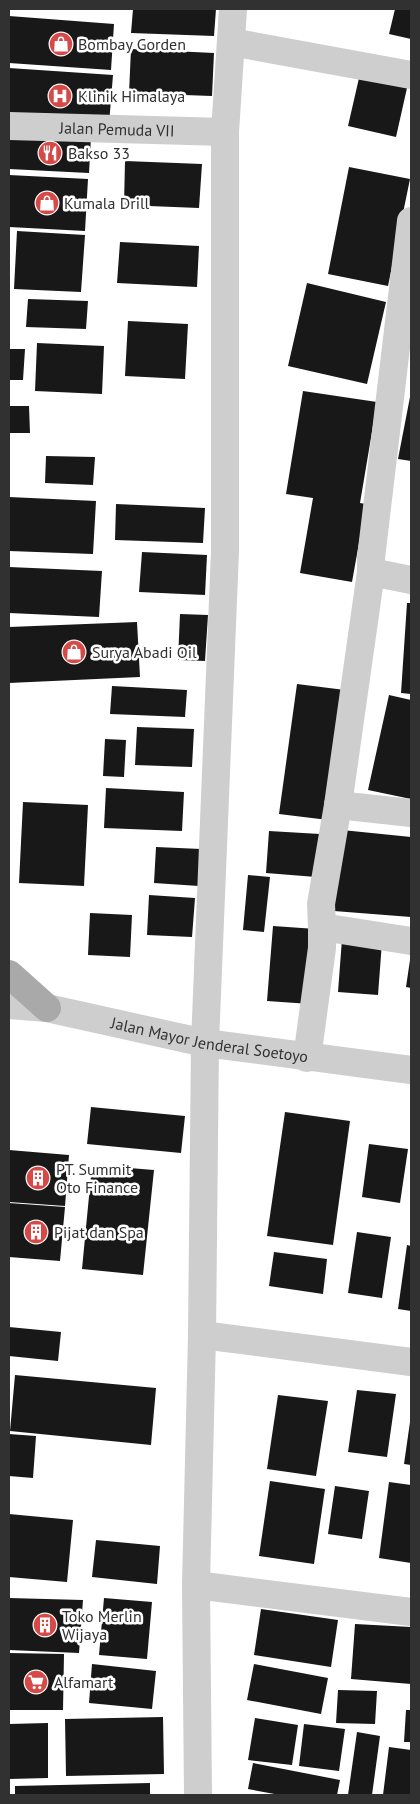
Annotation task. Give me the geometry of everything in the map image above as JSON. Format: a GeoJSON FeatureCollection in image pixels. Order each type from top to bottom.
{"type":"FeatureCollection","features":[{"type":"Feature","properties":{"kind":"main road"},"geometry":{"type":"LineString","coordinates":[[9,974],[47,1008]]}},
{"type":"Feature","properties":{"kind":"street"},"geometry":{"type":"LineString","coordinates":[[198,1795],[196,1585],[202,1335],[205,1043],[225,551],[225,132],[233,9]]}},
{"type":"Feature","properties":{"kind":"street"},"geometry":{"type":"LineString","coordinates":[[231,42],[411,75]]}},
{"type":"Feature","properties":{"kind":"street","name":"Jalan Pemuda VII"},"geometry":{"type":"LineString","coordinates":[[9,126],[225,132]]}},
{"type":"Feature","properties":{"kind":"street"},"geometry":{"type":"LineString","coordinates":[[307,1058],[322,948],[321,904],[338,805],[371,572],[371,558],[411,221]]}},
{"type":"Feature","properties":{"kind":"street"},"geometry":{"type":"LineString","coordinates":[[371,572],[411,580]]}},
{"type":"Feature","properties":{"kind":"street"},"geometry":{"type":"LineString","coordinates":[[338,805],[411,813]]}},
{"type":"Feature","properties":{"kind":"street"},"geometry":{"type":"LineString","coordinates":[[322,927],[411,941]]}},
{"type":"Feature","properties":{"kind":"street","name":"Jalan Mayor Jenderal Soetoyo"},"geometry":{"type":"LineString","coordinates":[[9,1005],[47,1008],[205,1043],[307,1058],[411,1070]]}},
{"type":"Feature","properties":{"kind":"street"},"geometry":{"type":"LineString","coordinates":[[202,1335],[411,1362]]}},
{"type":"Feature","properties":{"kind":"street"},"geometry":{"type":"LineString","coordinates":[[196,1585],[411,1612]]}},
{"type":"Feature","properties":{"kind":"building"},"geometry":{"type":"Polygon","coordinates":[[[133,9],[216,9],[214,36],[131,33],[133,9]]]}},
{"type":"Feature","properties":{"kind":"building"},"geometry":{"type":"Polygon","coordinates":[[[395,9],[411,9],[411,39],[389,34],[395,9]]]}},
{"type":"Feature","properties":{"kind":"building","name":"Bombay Gorden"},"geometry":{"type":"Polygon","coordinates":[[[9,16],[114,24],[111,70],[9,63],[9,16]]]}},
{"type":"Feature","properties":{"kind":"building"},"geometry":{"type":"Polygon","coordinates":[[[131,49],[214,53],[212,96],[129,93],[131,49]]]}},
{"type":"Feature","properties":{"kind":"building","name":"Klinik Himalaya"},"geometry":{"type":"Polygon","coordinates":[[[9,68],[113,75],[109,124],[9,117],[9,68]]]}},
{"type":"Feature","properties":{"kind":"building"},"geometry":{"type":"Polygon","coordinates":[[[359,78],[407,88],[396,137],[348,126],[359,78]]]}},
{"type":"Feature","properties":{"kind":"building","name":"Bakso 33"},"geometry":{"type":"Polygon","coordinates":[[[9,133],[91,137],[89,173],[9,169],[9,133]]]}},
{"type":"Feature","properties":{"kind":"building"},"geometry":{"type":"Polygon","coordinates":[[[125,161],[202,164],[199,208],[124,205],[125,161]]]}},
{"type":"Feature","properties":{"kind":"building"},"geometry":{"type":"Polygon","coordinates":[[[349,167],[410,179],[388,286],[328,274],[349,167]]]}},
{"type":"Feature","properties":{"kind":"building","name":"Kumala Drill"},"geometry":{"type":"Polygon","coordinates":[[[9,175],[88,179],[85,231],[9,227],[9,175]]]}},
{"type":"Feature","properties":{"kind":"building"},"geometry":{"type":"Polygon","coordinates":[[[17,231],[85,235],[81,292],[14,289],[17,231]]]}},
{"type":"Feature","properties":{"kind":"building"},"geometry":{"type":"Polygon","coordinates":[[[120,242],[199,246],[197,287],[117,283],[120,242]]]}},
{"type":"Feature","properties":{"kind":"building"},"geometry":{"type":"Polygon","coordinates":[[[307,283],[386,302],[367,384],[288,366],[307,283]]]}},
{"type":"Feature","properties":{"kind":"building"},"geometry":{"type":"Polygon","coordinates":[[[28,299],[88,301],[86,329],[26,327],[28,299]]]}},
{"type":"Feature","properties":{"kind":"building"},"geometry":{"type":"Polygon","coordinates":[[[128,321],[188,324],[185,379],[125,376],[128,321]]]}},
{"type":"Feature","properties":{"kind":"building"},"geometry":{"type":"Polygon","coordinates":[[[37,343],[104,346],[102,394],[35,391],[37,343]]]}},
{"type":"Feature","properties":{"kind":"building"},"geometry":{"type":"Polygon","coordinates":[[[9,349],[25,349],[23,380],[9,380],[9,349]]]}},
{"type":"Feature","properties":{"kind":"building"},"geometry":{"type":"Polygon","coordinates":[[[303,391],[377,402],[360,503],[366,504],[352,582],[300,573],[313,498],[286,494],[303,391]]]}},
{"type":"Feature","properties":{"kind":"building"},"geometry":{"type":"Polygon","coordinates":[[[411,397],[411,461],[398,459],[411,397]]]}},
{"type":"Feature","properties":{"kind":"building"},"geometry":{"type":"Polygon","coordinates":[[[9,406],[29,406],[30,433],[9,433],[9,406]]]}},
{"type":"Feature","properties":{"kind":"building"},"geometry":{"type":"Polygon","coordinates":[[[46,456],[95,457],[93,485],[45,483],[46,456]]]}},
{"type":"Feature","properties":{"kind":"building"},"geometry":{"type":"Polygon","coordinates":[[[9,497],[96,501],[93,554],[9,551],[9,497]]]}},
{"type":"Feature","properties":{"kind":"building"},"geometry":{"type":"Polygon","coordinates":[[[116,504],[205,508],[203,543],[115,540],[116,504]]]}},
{"type":"Feature","properties":{"kind":"building"},"geometry":{"type":"Polygon","coordinates":[[[142,552],[207,555],[205,595],[139,592],[142,552]]]}},
{"type":"Feature","properties":{"kind":"building"},"geometry":{"type":"Polygon","coordinates":[[[9,567],[102,571],[99,617],[9,613],[9,567]]]}},
{"type":"Feature","properties":{"kind":"building"},"geometry":{"type":"Polygon","coordinates":[[[407,603],[411,603],[411,694],[401,693],[407,603]]]}},
{"type":"Feature","properties":{"kind":"building"},"geometry":{"type":"Polygon","coordinates":[[[180,614],[208,615],[205,661],[178,660],[180,614]]]}},
{"type":"Feature","properties":{"kind":"building","name":"Surya Abadi Oil"},"geometry":{"type":"Polygon","coordinates":[[[137,622],[140,677],[9,683],[9,627],[137,622]]]}},
{"type":"Feature","properties":{"kind":"building"},"geometry":{"type":"Polygon","coordinates":[[[297,684],[345,690],[328,820],[279,814],[297,684]]]}},
{"type":"Feature","properties":{"kind":"building"},"geometry":{"type":"Polygon","coordinates":[[[112,686],[187,690],[185,717],[110,714],[112,686]]]}},
{"type":"Feature","properties":{"kind":"building"},"geometry":{"type":"Polygon","coordinates":[[[389,695],[411,700],[411,799],[368,790],[389,695]]]}},
{"type":"Feature","properties":{"kind":"building"},"geometry":{"type":"Polygon","coordinates":[[[137,727],[194,729],[192,767],[135,765],[137,727]]]}},
{"type":"Feature","properties":{"kind":"building"},"geometry":{"type":"Polygon","coordinates":[[[105,739],[126,740],[124,777],[103,776],[105,739]]]}},
{"type":"Feature","properties":{"kind":"building"},"geometry":{"type":"Polygon","coordinates":[[[106,788],[184,792],[182,831],[104,828],[106,788]]]}},
{"type":"Feature","properties":{"kind":"building"},"geometry":{"type":"Polygon","coordinates":[[[23,802],[88,805],[84,886],[19,883],[23,802]]]}},
{"type":"Feature","properties":{"kind":"building"},"geometry":{"type":"Polygon","coordinates":[[[342,830],[411,837],[411,917],[334,911],[342,830]]]}},
{"type":"Feature","properties":{"kind":"building"},"geometry":{"type":"Polygon","coordinates":[[[269,831],[320,834],[316,877],[266,873],[269,831]]]}},
{"type":"Feature","properties":{"kind":"building"},"geometry":{"type":"Polygon","coordinates":[[[156,847],[201,849],[199,886],[154,883],[156,847]]]}},
{"type":"Feature","properties":{"kind":"building"},"geometry":{"type":"Polygon","coordinates":[[[248,875],[270,877],[264,932],[243,930],[248,875]]]}},
{"type":"Feature","properties":{"kind":"building"},"geometry":{"type":"Polygon","coordinates":[[[149,895],[195,898],[192,937],[147,935],[149,895]]]}},
{"type":"Feature","properties":{"kind":"building"},"geometry":{"type":"Polygon","coordinates":[[[90,913],[132,915],[130,957],[88,955],[90,913]]]}},
{"type":"Feature","properties":{"kind":"building"},"geometry":{"type":"Polygon","coordinates":[[[273,926],[316,929],[310,1004],[267,1001],[273,926]]]}},
{"type":"Feature","properties":{"kind":"building"},"geometry":{"type":"Polygon","coordinates":[[[342,939],[382,942],[378,995],[338,992],[342,939]]]}},
{"type":"Feature","properties":{"kind":"building"},"geometry":{"type":"Polygon","coordinates":[[[411,960],[411,988],[406,987],[411,960]]]}},
{"type":"Feature","properties":{"kind":"building"},"geometry":{"type":"Polygon","coordinates":[[[91,1107],[185,1116],[181,1153],[87,1144],[91,1107]]]}},
{"type":"Feature","properties":{"kind":"building"},"geometry":{"type":"Polygon","coordinates":[[[285,1112],[350,1121],[333,1245],[267,1236],[285,1112]]]}},
{"type":"Feature","properties":{"kind":"building"},"geometry":{"type":"Polygon","coordinates":[[[369,1144],[408,1149],[400,1203],[362,1197],[369,1144]]]}},
{"type":"Feature","properties":{"kind":"building","name":"PT. Summit Oto Finance"},"geometry":{"type":"Polygon","coordinates":[[[9,1150],[69,1155],[65,1206],[9,1202],[9,1150]]]}},
{"type":"Feature","properties":{"kind":"building"},"geometry":{"type":"Polygon","coordinates":[[[92,1165],[154,1170],[143,1275],[82,1269],[92,1165]]]}},
{"type":"Feature","properties":{"kind":"building","name":"Pijat dan Spa"},"geometry":{"type":"Polygon","coordinates":[[[9,1203],[65,1207],[60,1261],[9,1257],[9,1203]]]}},
{"type":"Feature","properties":{"kind":"building"},"geometry":{"type":"Polygon","coordinates":[[[357,1232],[391,1237],[382,1298],[348,1293],[357,1232]]]}},
{"type":"Feature","properties":{"kind":"building"},"geometry":{"type":"Polygon","coordinates":[[[407,1245],[411,1246],[411,1311],[398,1309],[407,1245]]]}},
{"type":"Feature","properties":{"kind":"building"},"geometry":{"type":"Polygon","coordinates":[[[274,1252],[327,1259],[323,1294],[269,1286],[274,1252]]]}},
{"type":"Feature","properties":{"kind":"building"},"geometry":{"type":"Polygon","coordinates":[[[9,1327],[61,1332],[58,1361],[9,1356],[9,1327]]]}},
{"type":"Feature","properties":{"kind":"building"},"geometry":{"type":"Polygon","coordinates":[[[15,1375],[156,1388],[151,1445],[10,1431],[15,1375]]]}},
{"type":"Feature","properties":{"kind":"building"},"geometry":{"type":"Polygon","coordinates":[[[357,1390],[396,1394],[387,1457],[348,1452],[357,1390]]]}},
{"type":"Feature","properties":{"kind":"building"},"geometry":{"type":"Polygon","coordinates":[[[278,1395],[328,1401],[316,1476],[267,1469],[278,1395]]]}},
{"type":"Feature","properties":{"kind":"building"},"geometry":{"type":"Polygon","coordinates":[[[411,1422],[411,1465],[404,1464],[411,1422]]]}},
{"type":"Feature","properties":{"kind":"building"},"geometry":{"type":"Polygon","coordinates":[[[9,1434],[36,1436],[33,1478],[9,1476],[9,1434]]]}},
{"type":"Feature","properties":{"kind":"building"},"geometry":{"type":"Polygon","coordinates":[[[270,1481],[325,1489],[314,1564],[259,1556],[270,1481]]]}},
{"type":"Feature","properties":{"kind":"building"},"geometry":{"type":"Polygon","coordinates":[[[389,1482],[411,1485],[411,1563],[379,1558],[389,1482]]]}},
{"type":"Feature","properties":{"kind":"building"},"geometry":{"type":"Polygon","coordinates":[[[335,1486],[369,1491],[362,1539],[328,1534],[335,1486]]]}},
{"type":"Feature","properties":{"kind":"building"},"geometry":{"type":"Polygon","coordinates":[[[9,1514],[73,1520],[67,1582],[9,1577],[9,1514]]]}},
{"type":"Feature","properties":{"kind":"building"},"geometry":{"type":"Polygon","coordinates":[[[96,1540],[160,1546],[157,1584],[92,1577],[96,1540]]]}},
{"type":"Feature","properties":{"kind":"building","name":"Toko Merlin Wijaya"},"geometry":{"type":"Polygon","coordinates":[[[9,1598],[83,1600],[79,1653],[9,1650],[9,1598]]]}},
{"type":"Feature","properties":{"kind":"building"},"geometry":{"type":"Polygon","coordinates":[[[104,1598],[152,1602],[147,1659],[99,1655],[104,1598]]]}},
{"type":"Feature","properties":{"kind":"building"},"geometry":{"type":"Polygon","coordinates":[[[261,1609],[338,1620],[331,1667],[254,1655],[261,1609]]]}},
{"type":"Feature","properties":{"kind":"building"},"geometry":{"type":"Polygon","coordinates":[[[355,1624],[411,1627],[411,1684],[351,1679],[355,1624]]]}},
{"type":"Feature","properties":{"kind":"building","name":"Alfamart"},"geometry":{"type":"Polygon","coordinates":[[[9,1653],[64,1654],[63,1710],[9,1710],[9,1653]]]}},
{"type":"Feature","properties":{"kind":"building"},"geometry":{"type":"Polygon","coordinates":[[[92,1664],[156,1671],[152,1709],[89,1703],[92,1664]]]}},
{"type":"Feature","properties":{"kind":"building"},"geometry":{"type":"Polygon","coordinates":[[[254,1664],[328,1678],[321,1714],[247,1700],[254,1664]]]}},
{"type":"Feature","properties":{"kind":"building"},"geometry":{"type":"Polygon","coordinates":[[[338,1690],[377,1691],[375,1724],[336,1723],[338,1690]]]}},
{"type":"Feature","properties":{"kind":"building"},"geometry":{"type":"Polygon","coordinates":[[[406,1710],[411,1710],[411,1742],[404,1742],[406,1710]]]}},
{"type":"Feature","properties":{"kind":"building"},"geometry":{"type":"Polygon","coordinates":[[[163,1717],[164,1774],[66,1776],[65,1719],[163,1717]]]}},
{"type":"Feature","properties":{"kind":"building"},"geometry":{"type":"Polygon","coordinates":[[[255,1718],[298,1725],[292,1765],[248,1760],[255,1718]]]}},
{"type":"Feature","properties":{"kind":"building"},"geometry":{"type":"Polygon","coordinates":[[[48,1723],[48,1778],[9,1779],[9,1724],[48,1723]]]}},
{"type":"Feature","properties":{"kind":"building"},"geometry":{"type":"Polygon","coordinates":[[[304,1724],[345,1729],[339,1771],[299,1766],[304,1724]]]}},
{"type":"Feature","properties":{"kind":"building"},"geometry":{"type":"Polygon","coordinates":[[[357,1732],[380,1736],[372,1795],[348,1795],[357,1732]]]}},
{"type":"Feature","properties":{"kind":"building"},"geometry":{"type":"Polygon","coordinates":[[[389,1747],[411,1750],[411,1795],[383,1795],[389,1747]]]}},
{"type":"Feature","properties":{"kind":"building"},"geometry":{"type":"Polygon","coordinates":[[[253,1763],[340,1780],[337,1795],[280,1795],[248,1789],[253,1763]]]}},
{"type":"Feature","properties":{"kind":"building"},"geometry":{"type":"Polygon","coordinates":[[[150,1783],[150,1795],[15,1795],[15,1786],[150,1783]]]}},
{"type":"Feature","properties":{"kind":"place","name":"Bombay Gorden"},"geometry":{"type":"Point","coordinates":[61,44]}},
{"type":"Feature","properties":{"kind":"place","name":"Klinik Himalaya"},"geometry":{"type":"Point","coordinates":[60,96]}},
{"type":"Feature","properties":{"kind":"place","name":"Bakso 33"},"geometry":{"type":"Point","coordinates":[50,153]}},
{"type":"Feature","properties":{"kind":"place","name":"Kumala Drill"},"geometry":{"type":"Point","coordinates":[47,203]}},
{"type":"Feature","properties":{"kind":"place","name":"Surya Abadi Oil"},"geometry":{"type":"Point","coordinates":[74,652]}},
{"type":"Feature","properties":{"kind":"place","name":"PT. Summit Oto Finance"},"geometry":{"type":"Point","coordinates":[38,1178]}},
{"type":"Feature","properties":{"kind":"place","name":"Pijat dan Spa"},"geometry":{"type":"Point","coordinates":[36,1232]}},
{"type":"Feature","properties":{"kind":"place","name":"Toko Merlin Wijaya"},"geometry":{"type":"Point","coordinates":[45,1625]}},
{"type":"Feature","properties":{"kind":"place","name":"Alfamart"},"geometry":{"type":"Point","coordinates":[36,1682]}}]}
